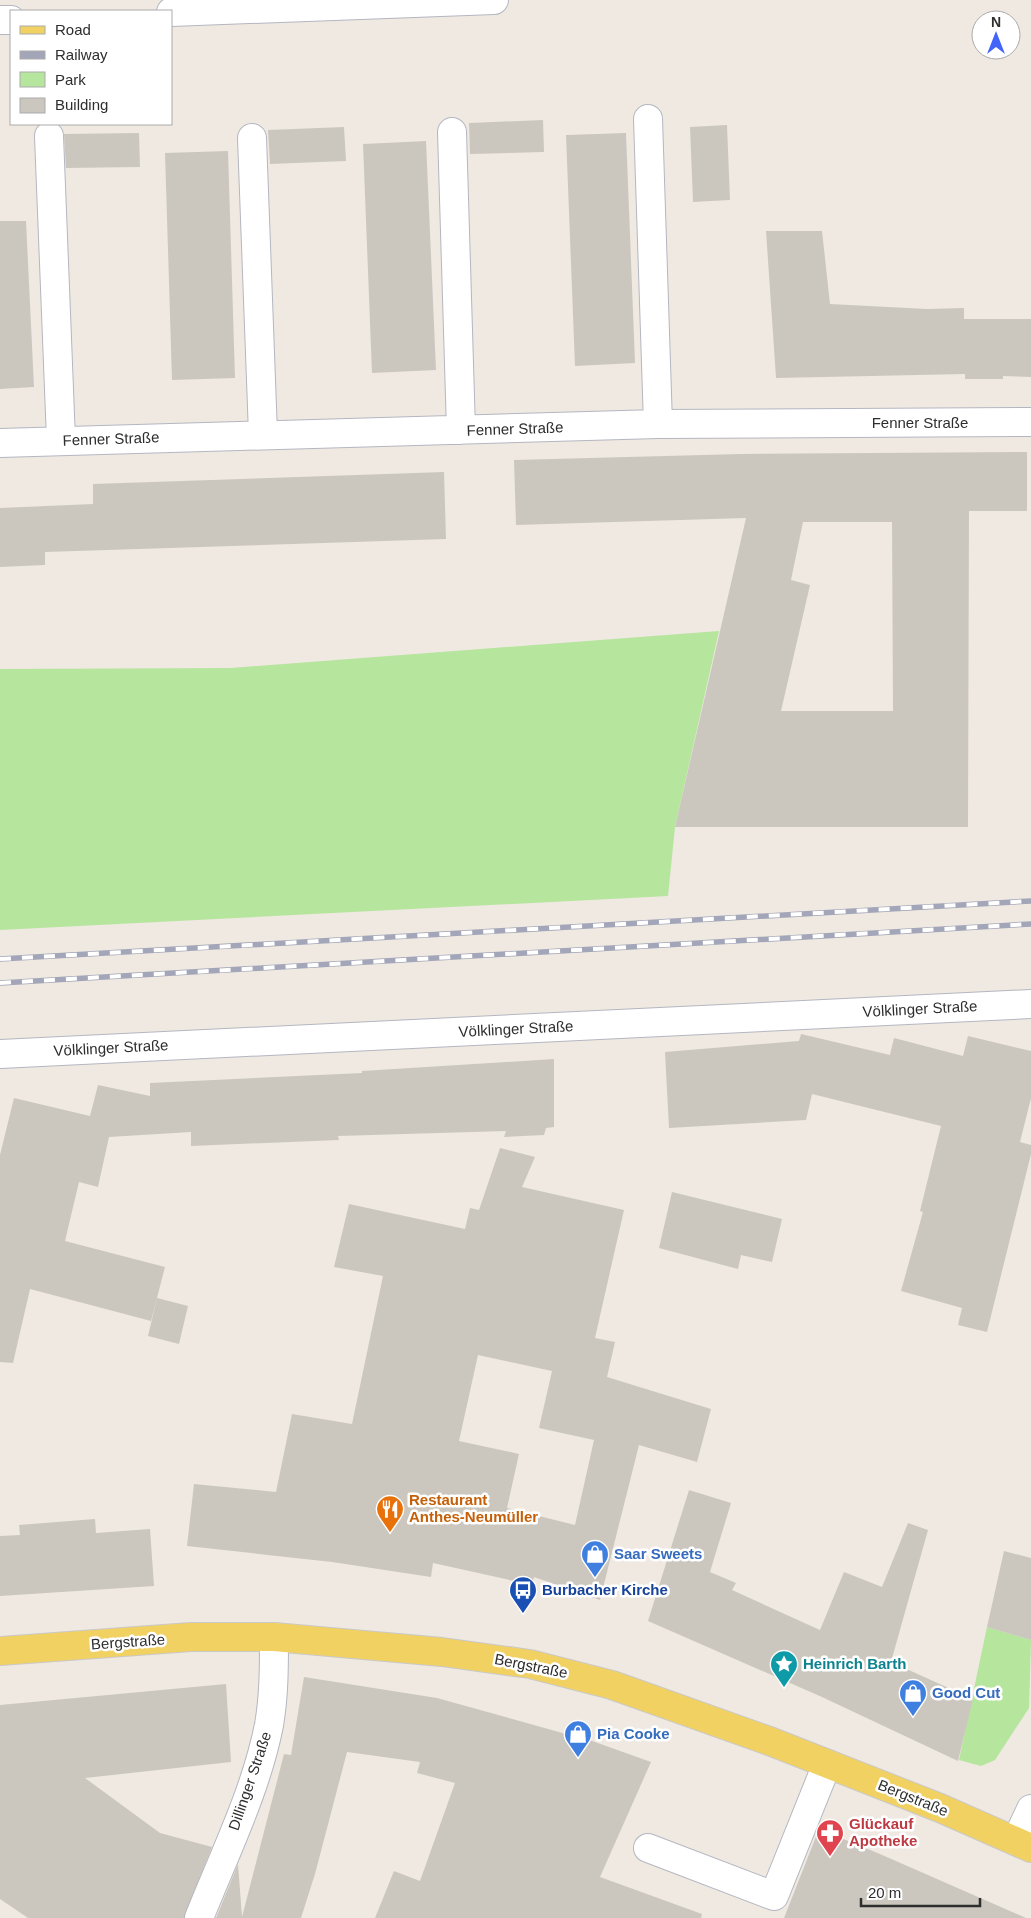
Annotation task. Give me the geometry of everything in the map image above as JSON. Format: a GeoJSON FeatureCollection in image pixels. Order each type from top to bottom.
{"type":"FeatureCollection","features":[{"type":"Feature","properties":{"kind":"main road","name":"Bergstraße"},"geometry":{"type":"LineString","coordinates":[[0,1651],[190,1638],[274,1638],[407,1648],[530,1664],[612,1685],[827,1764],[940,1808],[1023,1844]]}},
{"type":"Feature","properties":{"kind":"street"},"geometry":{"type":"LineString","coordinates":[[172,12],[336,3],[494,0]]}},
{"type":"Feature","properties":{"kind":"street"},"geometry":{"type":"LineString","coordinates":[[648,119],[658,424]]}},
{"type":"Feature","properties":{"kind":"street"},"geometry":{"type":"LineString","coordinates":[[452,132],[461,430]]}},
{"type":"Feature","properties":{"kind":"street"},"geometry":{"type":"LineString","coordinates":[[49,136],[61,440]]}},
{"type":"Feature","properties":{"kind":"street"},"geometry":{"type":"LineString","coordinates":[[252,138],[263,434]]}},
{"type":"Feature","properties":{"kind":"street","name":"Fenner Straße"},"geometry":{"type":"LineString","coordinates":[[0,443],[658,424],[1031,422]]}},
{"type":"Feature","properties":{"kind":"street","name":"Völklinger Straße"},"geometry":{"type":"LineString","coordinates":[[0,1054],[1031,1004]]}},
{"type":"Feature","properties":{"kind":"street","name":"Dillinger Straße"},"geometry":{"type":"LineString","coordinates":[[199,1918],[261,1756],[269,1725],[274,1683],[274,1638]]}},
{"type":"Feature","properties":{"kind":"street"},"geometry":{"type":"LineString","coordinates":[[648,1848],[774,1896],[827,1764]]}},
{"type":"Feature","properties":{"kind":"street"},"geometry":{"type":"LineString","coordinates":[[1023,1844],[1031,1809]]}},
{"type":"Feature","properties":{"kind":"green space"},"geometry":{"type":"Polygon","coordinates":[[[719,631],[675,827],[668,896],[0,930],[0,669],[231,668],[719,631]]]}},
{"type":"Feature","properties":{"kind":"green space"},"geometry":{"type":"Polygon","coordinates":[[[987,1627],[1031,1640],[1029,1708],[995,1760],[981,1766],[959,1760],[987,1627]]]}},
{"type":"Feature","properties":{"kind":"building"},"geometry":{"type":"Polygon","coordinates":[[[543,120],[544,152],[470,154],[469,123],[543,120]]]}},
{"type":"Feature","properties":{"kind":"building"},"geometry":{"type":"Polygon","coordinates":[[[727,125],[730,200],[693,202],[690,127],[727,125]]]}},
{"type":"Feature","properties":{"kind":"building"},"geometry":{"type":"Polygon","coordinates":[[[344,127],[346,161],[270,164],[268,130],[344,127]]]}},
{"type":"Feature","properties":{"kind":"building"},"geometry":{"type":"Polygon","coordinates":[[[139,133],[140,167],[66,168],[64,134],[139,133]]]}},
{"type":"Feature","properties":{"kind":"building"},"geometry":{"type":"Polygon","coordinates":[[[626,133],[635,363],[575,366],[566,135],[626,133]]]}},
{"type":"Feature","properties":{"kind":"building"},"geometry":{"type":"Polygon","coordinates":[[[426,141],[436,370],[372,373],[363,144],[426,141]]]}},
{"type":"Feature","properties":{"kind":"building"},"geometry":{"type":"Polygon","coordinates":[[[228,151],[235,378],[172,380],[165,153],[228,151]]]}},
{"type":"Feature","properties":{"kind":"building"},"geometry":{"type":"Polygon","coordinates":[[[0,221],[26,221],[34,387],[0,389],[0,221]]]}},
{"type":"Feature","properties":{"kind":"building"},"geometry":{"type":"Polygon","coordinates":[[[766,231],[822,231],[830,304],[927,309],[964,308],[964,319],[1031,319],[1031,377],[1003,376],[1003,379],[965,379],[965,374],[776,378],[766,231]]]}},
{"type":"Feature","properties":{"kind":"building"},"geometry":{"type":"Polygon","coordinates":[[[1027,452],[1027,511],[969,511],[968,827],[675,827],[746,518],[516,525],[514,460],[741,454],[1027,452]],[[803,522],[791,580],[810,585],[781,711],[893,711],[892,522],[803,522]]]}},
{"type":"Feature","properties":{"kind":"building"},"geometry":{"type":"Polygon","coordinates":[[[444,472],[446,539],[45,552],[45,565],[0,567],[0,508],[93,504],[93,484],[444,472]]]}},
{"type":"Feature","properties":{"kind":"building"},"geometry":{"type":"Polygon","coordinates":[[[801,1034],[890,1055],[894,1038],[963,1056],[968,1036],[1031,1051],[1031,1098],[1020,1142],[1031,1145],[1031,1154],[987,1332],[958,1325],[962,1308],[901,1291],[923,1212],[920,1211],[941,1126],[812,1094],[806,1120],[669,1128],[665,1052],[799,1041],[801,1034]]]}},
{"type":"Feature","properties":{"kind":"building"},"geometry":{"type":"Polygon","coordinates":[[[554,1059],[554,1127],[546,1128],[544,1135],[504,1137],[506,1131],[338,1136],[339,1140],[191,1146],[191,1132],[109,1137],[98,1187],[79,1182],[65,1241],[165,1267],[151,1321],[30,1289],[13,1363],[0,1362],[0,1155],[14,1098],[90,1116],[98,1085],[150,1096],[150,1083],[362,1073],[362,1071],[554,1059]]]}},
{"type":"Feature","properties":{"kind":"building"},"geometry":{"type":"Polygon","coordinates":[[[500,1148],[535,1157],[522,1187],[624,1210],[595,1338],[615,1342],[607,1377],[711,1409],[697,1462],[639,1445],[600,1600],[534,1577],[532,1585],[433,1563],[431,1577],[332,1562],[187,1546],[194,1484],[276,1492],[292,1414],[352,1424],[383,1276],[334,1267],[349,1204],[465,1229],[470,1208],[479,1210],[500,1148]],[[478,1355],[459,1441],[519,1454],[507,1508],[575,1525],[594,1440],[539,1428],[552,1371],[478,1355]]]}},
{"type":"Feature","properties":{"kind":"building"},"geometry":{"type":"Polygon","coordinates":[[[672,1192],[782,1219],[772,1262],[741,1255],[738,1269],[659,1248],[672,1192]]]}},
{"type":"Feature","properties":{"kind":"building"},"geometry":{"type":"Polygon","coordinates":[[[157,1298],[188,1306],[179,1344],[148,1336],[157,1298]]]}},
{"type":"Feature","properties":{"kind":"building"},"geometry":{"type":"Polygon","coordinates":[[[689,1490],[731,1503],[710,1572],[736,1583],[732,1590],[820,1630],[844,1572],[882,1587],[908,1523],[928,1530],[891,1662],[973,1699],[958,1761],[822,1697],[648,1621],[689,1490]]]}},
{"type":"Feature","properties":{"kind":"building"},"geometry":{"type":"Polygon","coordinates":[[[95,1519],[96,1533],[150,1529],[154,1586],[0,1596],[0,1536],[20,1535],[19,1525],[95,1519]]]}},
{"type":"Feature","properties":{"kind":"building"},"geometry":{"type":"Polygon","coordinates":[[[1004,1551],[1031,1558],[1031,1640],[987,1627],[1004,1551]]]}},
{"type":"Feature","properties":{"kind":"building"},"geometry":{"type":"Polygon","coordinates":[[[304,1677],[437,1698],[566,1734],[567,1732],[651,1762],[600,1877],[702,1914],[701,1918],[375,1918],[394,1871],[420,1881],[455,1783],[417,1773],[420,1762],[347,1752],[315,1874],[301,1918],[216,1918],[238,1864],[242,1917],[284,1754],[291,1755],[304,1677]]]}},
{"type":"Feature","properties":{"kind":"building"},"geometry":{"type":"Polygon","coordinates":[[[226,1684],[231,1762],[85,1778],[160,1833],[212,1847],[184,1918],[28,1918],[0,1899],[0,1705],[226,1684]]]}},
{"type":"Feature","properties":{"kind":"building"},"geometry":{"type":"Polygon","coordinates":[[[819,1829],[880,1854],[1026,1918],[784,1918],[819,1829]]]}},
{"type":"Feature","properties":{"kind":"railway"},"geometry":{"type":"LineString","coordinates":[[0,959],[1031,901]]}},
{"type":"Feature","properties":{"kind":"railway"},"geometry":{"type":"LineString","coordinates":[[0,983],[1031,924]]}},
{"type":"Feature","properties":{"kind":"place","name":"Restaurant Anthes-Neumüller"},"geometry":{"type":"Point","coordinates":[390,1533]}},
{"type":"Feature","properties":{"kind":"place","name":"Saar Sweets"},"geometry":{"type":"Point","coordinates":[595,1578]}},
{"type":"Feature","properties":{"kind":"place","name":"Burbacher Kirche"},"geometry":{"type":"Point","coordinates":[523,1614]}},
{"type":"Feature","properties":{"kind":"place","name":"Heinrich Barth"},"geometry":{"type":"Point","coordinates":[784,1688]}},
{"type":"Feature","properties":{"kind":"place","name":"Good Cut"},"geometry":{"type":"Point","coordinates":[913,1717]}},
{"type":"Feature","properties":{"kind":"place","name":"Pia Cooke"},"geometry":{"type":"Point","coordinates":[578,1758]}},
{"type":"Feature","properties":{"kind":"place","name":"Glückauf Apotheke"},"geometry":{"type":"Point","coordinates":[830,1857]}}]}
